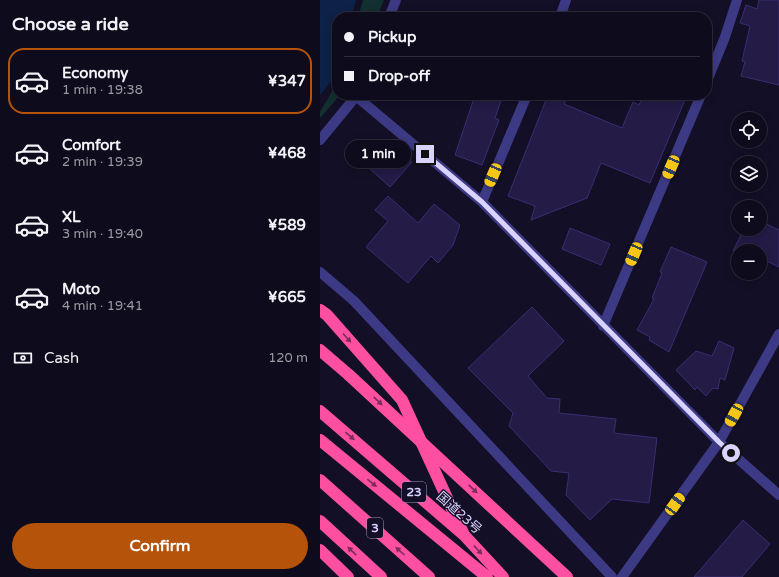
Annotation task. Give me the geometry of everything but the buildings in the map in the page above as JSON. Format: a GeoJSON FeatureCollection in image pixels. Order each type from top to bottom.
{"type":"FeatureCollection","features":[{"type":"Feature","properties":{"kind":"highway"},"geometry":{"type":"LineString","coordinates":[[320,310],[402,400],[464,535]]}},
{"type":"Feature","properties":{"kind":"highway"},"geometry":{"type":"LineString","coordinates":[[320,350],[567,577]]}},
{"type":"Feature","properties":{"kind":"highway","name":"国道23号"},"geometry":{"type":"LineString","coordinates":[[320,411],[464,535],[503,577]]}},
{"type":"Feature","properties":{"kind":"highway"},"geometry":{"type":"LineString","coordinates":[[320,440],[486,577]]}},
{"type":"Feature","properties":{"kind":"highway","name":"3"},"geometry":{"type":"LineString","coordinates":[[320,480],[429,577]]}},
{"type":"Feature","properties":{"kind":"highway"},"geometry":{"type":"LineString","coordinates":[[320,521],[380,577]]}},
{"type":"Feature","properties":{"kind":"highway"},"geometry":{"type":"LineString","coordinates":[[320,550],[348,577]]}},
{"type":"Feature","properties":{"kind":"street"},"geometry":{"type":"LineString","coordinates":[[391,12],[396,0]]}},
{"type":"Feature","properties":{"kind":"street"},"geometry":{"type":"LineString","coordinates":[[562,12],[566,0]]}},
{"type":"Feature","properties":{"kind":"street"},"geometry":{"type":"LineString","coordinates":[[712,70],[726,38],[737,0]]}},
{"type":"Feature","properties":{"kind":"street"},"geometry":{"type":"LineString","coordinates":[[320,140],[354,100]]}},
{"type":"Feature","properties":{"kind":"street"},"geometry":{"type":"LineString","coordinates":[[362,100],[482,202],[719,442],[779,495]]}},
{"type":"Feature","properties":{"kind":"street"},"geometry":{"type":"LineString","coordinates":[[482,202],[525,100]]}},
{"type":"Feature","properties":{"kind":"street"},"geometry":{"type":"LineString","coordinates":[[604,326],[699,100]]}},
{"type":"Feature","properties":{"kind":"street"},"geometry":{"type":"LineString","coordinates":[[320,272],[354,302],[612,577]]}},
{"type":"Feature","properties":{"kind":"street"},"geometry":{"type":"LineString","coordinates":[[622,577],[719,442],[779,334]]}},
{"type":"Feature","properties":{"kind":"green space"},"geometry":{"type":"Polygon","coordinates":[[[363,0],[384,0],[379,12],[359,12],[363,0]]]}},
{"type":"Feature","properties":{"kind":"green space"},"geometry":{"type":"Polygon","coordinates":[[[332,92],[332,100],[336,100],[320,118],[320,112],[332,92]]]}},
{"type":"Feature","properties":{"kind":"water"},"geometry":{"type":"Polygon","coordinates":[[[320,0],[356,0],[352,12],[332,12],[332,80],[320,95],[320,0]]]}},
{"type":"Feature","properties":{"kind":"route"},"geometry":{"type":"LineString","coordinates":[[425,154],[482,202],[731,453]]}}]}
